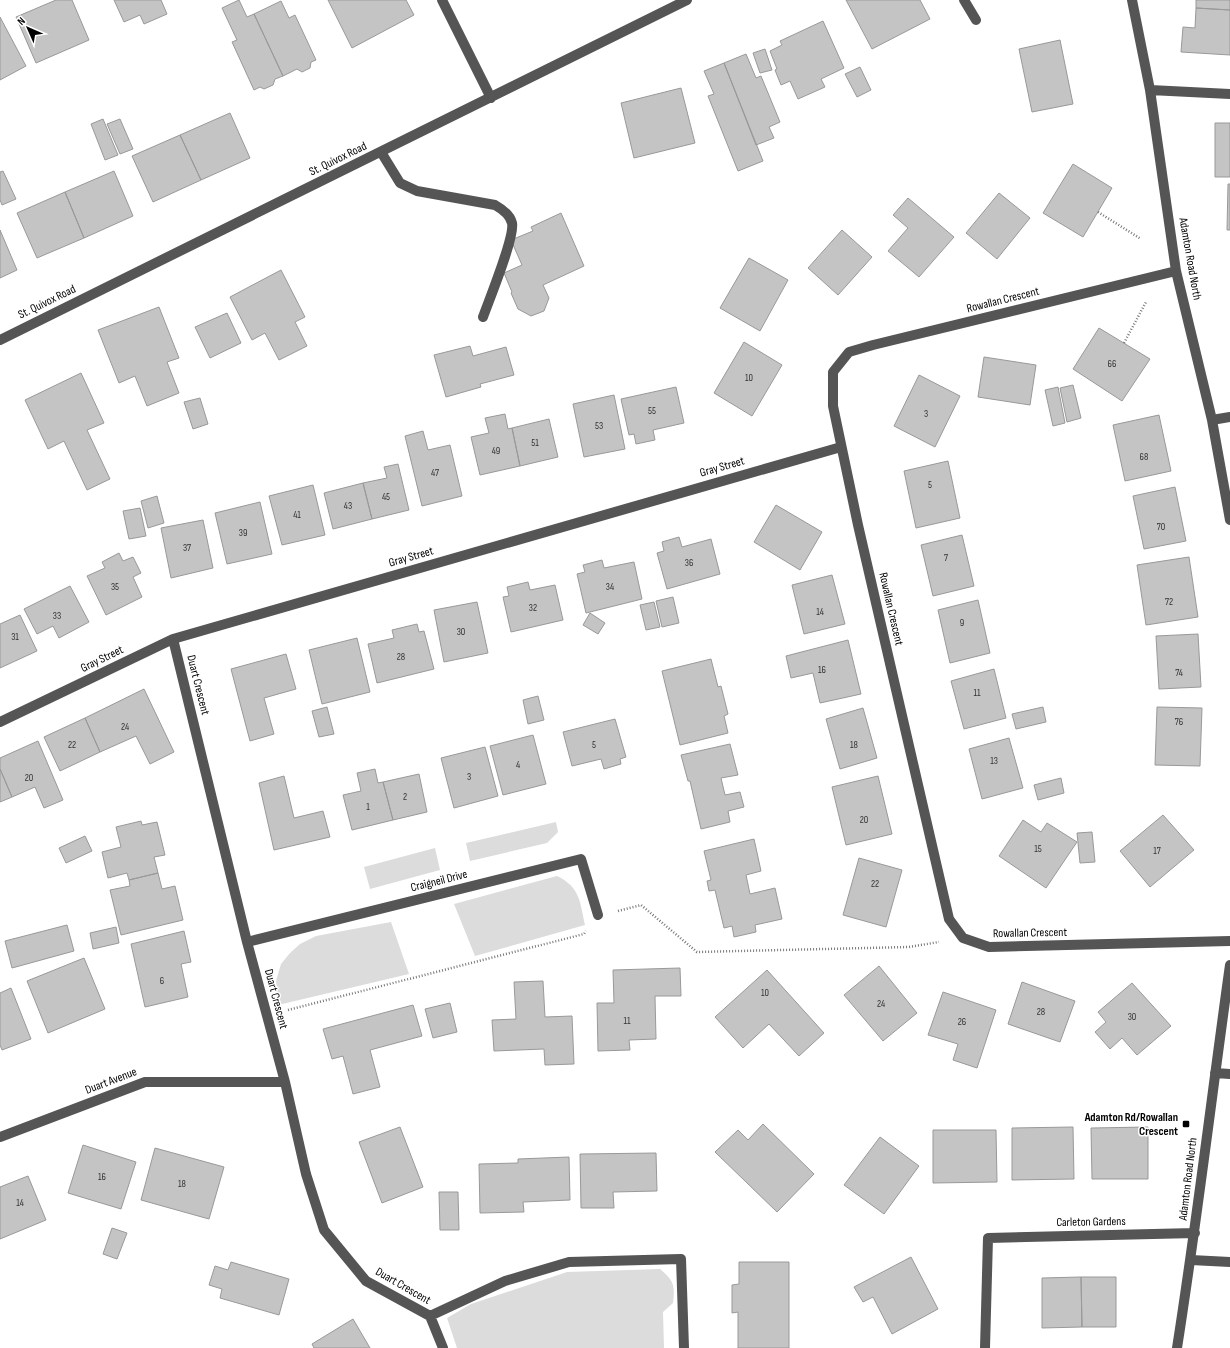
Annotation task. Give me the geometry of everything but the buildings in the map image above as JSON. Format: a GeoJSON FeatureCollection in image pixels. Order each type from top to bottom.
{"type":"FeatureCollection","features":[{"type":"Feature","properties":{"kind":"street"},"geometry":{"type":"LineString","coordinates":[[442,0],[491,98]]}},
{"type":"Feature","properties":{"kind":"street","name":"St. Quivox Road"},"geometry":{"type":"LineString","coordinates":[[0,340],[687,0]]}},
{"type":"Feature","properties":{"kind":"street"},"geometry":{"type":"LineString","coordinates":[[964,0],[976,20]]}},
{"type":"Feature","properties":{"kind":"street","name":"Adamton Road North"},"geometry":{"type":"LineString","coordinates":[[1132,0],[1150,90],[1176,271],[1212,420],[1230,520]]}},
{"type":"Feature","properties":{"kind":"street"},"geometry":{"type":"LineString","coordinates":[[1150,90],[1230,94]]}},
{"type":"Feature","properties":{"kind":"street"},"geometry":{"type":"LineString","coordinates":[[381,152],[400,183],[417,190],[495,205],[504,210],[512,223],[511,239],[483,317]]}},
{"type":"Feature","properties":{"kind":"street","name":"Rowallan Crescent"},"geometry":{"type":"LineString","coordinates":[[1176,271],[848,352],[833,372],[832,406],[949,919],[964,938],[989,947],[1230,942]]}},
{"type":"Feature","properties":{"kind":"street"},"geometry":{"type":"LineString","coordinates":[[1212,420],[1230,417]]}},
{"type":"Feature","properties":{"kind":"street","name":"Gray Street"},"geometry":{"type":"LineString","coordinates":[[0,722],[173,639],[841,447]]}},
{"type":"Feature","properties":{"kind":"street","name":"Duart Crescent"},"geometry":{"type":"LineString","coordinates":[[173,639],[247,942],[285,1082],[306,1174],[324,1230],[366,1281],[430,1316],[442,1348]]}},
{"type":"Feature","properties":{"kind":"street","name":"Craigneil Drive"},"geometry":{"type":"LineString","coordinates":[[247,942],[581,859],[598,915]]}},
{"type":"Feature","properties":{"kind":"street","name":"Adamton Road North"},"geometry":{"type":"LineString","coordinates":[[1177,1348],[1195,1233],[1230,965]]}},
{"type":"Feature","properties":{"kind":"street"},"geometry":{"type":"LineString","coordinates":[[1215,1073],[1230,1074]]}},
{"type":"Feature","properties":{"kind":"street","name":"Duart Avenue"},"geometry":{"type":"LineString","coordinates":[[0,1137],[145,1082],[285,1082]]}},
{"type":"Feature","properties":{"kind":"street","name":"Carleton Gardens"},"geometry":{"type":"LineString","coordinates":[[985,1348],[988,1238],[1195,1233]]}},
{"type":"Feature","properties":{"kind":"street","name":"Duart Crescent"},"geometry":{"type":"LineString","coordinates":[[430,1316],[505,1281],[569,1262],[681,1259],[684,1348]]}},
{"type":"Feature","properties":{"kind":"street"},"geometry":{"type":"LineString","coordinates":[[1191,1260],[1230,1262]]}},
{"type":"Feature","properties":{"kind":"path"},"geometry":{"type":"LineString","coordinates":[[1098,212],[1140,239]]}},
{"type":"Feature","properties":{"kind":"path"},"geometry":{"type":"LineString","coordinates":[[1124,343],[1146,302]]}},
{"type":"Feature","properties":{"kind":"path"},"geometry":{"type":"LineString","coordinates":[[267,1016],[584,934],[598,915],[642,906],[697,952],[909,947],[964,938]]}},
{"type":"Feature","properties":{"kind":"shaded area"},"geometry":{"type":"Polygon","coordinates":[[[556,822],[558,832],[547,843],[470,861],[466,843],[556,822]]]}},
{"type":"Feature","properties":{"kind":"shaded area"},"geometry":{"type":"Polygon","coordinates":[[[435,848],[440,870],[370,889],[364,867],[435,848]]]}},
{"type":"Feature","properties":{"kind":"shaded area"},"geometry":{"type":"Polygon","coordinates":[[[557,876],[565,880],[575,890],[580,902],[585,925],[475,956],[454,904],[557,876]]]}},
{"type":"Feature","properties":{"kind":"shaded area"},"geometry":{"type":"Polygon","coordinates":[[[391,922],[409,974],[278,1005],[276,981],[281,964],[300,944],[316,936],[391,922]]]}},
{"type":"Feature","properties":{"kind":"shaded area"},"geometry":{"type":"Polygon","coordinates":[[[660,1269],[671,1280],[674,1292],[673,1303],[663,1312],[664,1348],[457,1348],[447,1318],[471,1304],[567,1272],[660,1269]]]}},
{"type":"Feature","properties":{"kind":"place","name":"Adamton Rd/Rowallan Crescent"},"geometry":{"type":"Point","coordinates":[1186,1124]}}]}
